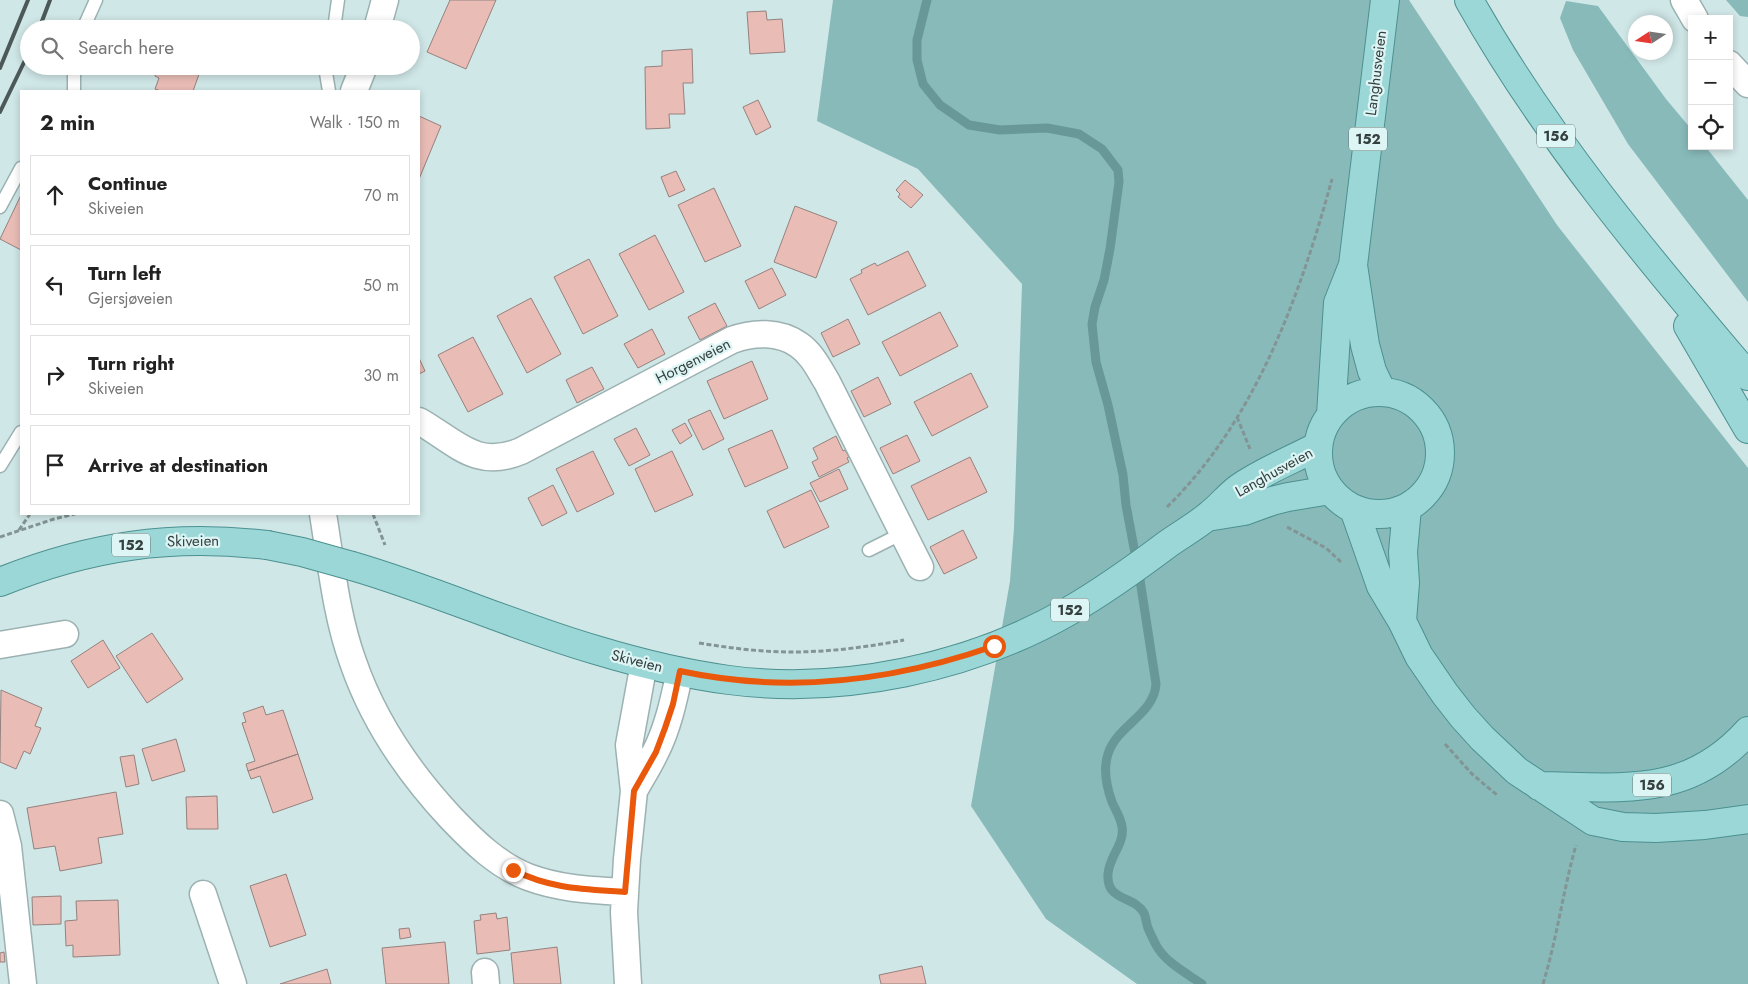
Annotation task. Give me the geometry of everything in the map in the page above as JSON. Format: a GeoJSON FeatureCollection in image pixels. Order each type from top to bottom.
{"type":"FeatureCollection","features":[{"type":"Feature","properties":{"kind":"main road","name":"156"},"geometry":{"type":"LineString","coordinates":[[1469,0],[1497,51],[1596,193],[1654,266],[1748,376]]}},
{"type":"Feature","properties":{"kind":"main road","name":"Langhusveien"},"geometry":{"type":"LineString","coordinates":[[1332,415],[1338,303],[1353,265],[1384,6]]}},
{"type":"Feature","properties":{"kind":"main road","name":"Langhusveien"},"geometry":{"type":"LineString","coordinates":[[1353,265],[1365,345],[1372,371],[1382,392]]}},
{"type":"Feature","properties":{"kind":"main road","name":"156"},"geometry":{"type":"LineString","coordinates":[[1654,266],[1748,429]]}},
{"type":"Feature","properties":{"kind":"main road","name":"152"},"geometry":{"type":"LineString","coordinates":[[1382,392],[1397,395],[1412,402],[1424,412],[1433,425],[1439,440],[1440,456],[1438,472],[1426,492],[1420,498],[1407,508],[1381,515],[1367,514],[1354,509],[1341,501],[1330,490],[1319,462],[1318,446],[1325,424],[1349,400],[1370,393],[1382,392]]}},
{"type":"Feature","properties":{"kind":"main road","name":"Langhusveien"},"geometry":{"type":"LineString","coordinates":[[1239,502],[1261,475],[1318,446]]}},
{"type":"Feature","properties":{"kind":"main road","name":"Langhusveien"},"geometry":{"type":"LineString","coordinates":[[1141,564],[1207,517],[1239,502],[1272,501],[1330,490]]}},
{"type":"Feature","properties":{"kind":"main road"},"geometry":{"type":"LineString","coordinates":[[1402,621],[1405,583],[1403,552],[1407,508]]}},
{"type":"Feature","properties":{"kind":"main road"},"geometry":{"type":"LineString","coordinates":[[1354,509],[1381,586],[1423,662],[1463,717],[1500,756],[1539,786],[1593,821],[1623,826],[1656,828],[1705,825],[1748,819]]}},
{"type":"Feature","properties":{"kind":"main road","name":"Skiveien"},"geometry":{"type":"LineString","coordinates":[[0,582],[66,558],[131,545],[192,540],[231,541],[267,545],[302,552],[391,578],[595,650],[644,663],[741,681],[796,684],[901,673],[960,658],[1022,635],[1069,611],[1141,564]]}},
{"type":"Feature","properties":{"kind":"main road","name":"156"},"geometry":{"type":"LineString","coordinates":[[1539,786],[1632,788],[1662,784],[1691,774],[1714,762],[1748,731]]}},
{"type":"Feature","properties":{"kind":"street"},"geometry":{"type":"LineString","coordinates":[[379,20],[385,0]]}},
{"type":"Feature","properties":{"kind":"street"},"geometry":{"type":"LineString","coordinates":[[1684,0],[1693,15]]}},
{"type":"Feature","properties":{"kind":"street"},"geometry":{"type":"LineString","coordinates":[[1733,68],[1748,84]]}},
{"type":"Feature","properties":{"kind":"street"},"geometry":{"type":"LineString","coordinates":[[354,90],[360,75]]}},
{"type":"Feature","properties":{"kind":"street","name":"Horgenveien"},"geometry":{"type":"LineString","coordinates":[[420,422],[475,455],[504,457],[521,451],[732,340],[742,336],[779,336],[799,345],[817,365],[920,567]]}},
{"type":"Feature","properties":{"kind":"street"},"geometry":{"type":"LineString","coordinates":[[323,515],[342,623],[352,661],[379,720],[418,780],[465,832],[490,855],[513,870],[564,888],[625,892]]}},
{"type":"Feature","properties":{"kind":"street"},"geometry":{"type":"LineString","coordinates":[[0,645],[65,634]]}},
{"type":"Feature","properties":{"kind":"street"},"geometry":{"type":"LineString","coordinates":[[628,984],[624,941],[625,892],[634,791],[629,746],[644,663]]}},
{"type":"Feature","properties":{"kind":"street"},"geometry":{"type":"LineString","coordinates":[[634,791],[656,752],[673,704],[680,671]]}},
{"type":"Feature","properties":{"kind":"street"},"geometry":{"type":"LineString","coordinates":[[0,814],[8,846],[23,984]]}},
{"type":"Feature","properties":{"kind":"street"},"geometry":{"type":"LineString","coordinates":[[203,894],[233,984]]}},
{"type":"Feature","properties":{"kind":"lane"},"geometry":{"type":"LineString","coordinates":[[88,20],[96,0]]}},
{"type":"Feature","properties":{"kind":"lane"},"geometry":{"type":"LineString","coordinates":[[335,20],[338,0]]}},
{"type":"Feature","properties":{"kind":"lane"},"geometry":{"type":"LineString","coordinates":[[74,75],[74,90]]}},
{"type":"Feature","properties":{"kind":"lane"},"geometry":{"type":"LineString","coordinates":[[326,75],[329,90]]}},
{"type":"Feature","properties":{"kind":"lane"},"geometry":{"type":"LineString","coordinates":[[0,207],[20,170]]}},
{"type":"Feature","properties":{"kind":"lane"},"geometry":{"type":"LineString","coordinates":[[0,466],[20,434]]}},
{"type":"Feature","properties":{"kind":"lane"},"geometry":{"type":"LineString","coordinates":[[869,550],[903,533]]}},
{"type":"Feature","properties":{"kind":"path"},"geometry":{"type":"LineString","coordinates":[[1161,514],[1197,474],[1214,451],[1237,417],[1270,355],[1305,271],[1334,170]]}},
{"type":"Feature","properties":{"kind":"path"},"geometry":{"type":"LineString","coordinates":[[1237,417],[1251,452]]}},
{"type":"Feature","properties":{"kind":"path"},"geometry":{"type":"LineString","coordinates":[[19,530],[29,515]]}},
{"type":"Feature","properties":{"kind":"path"},"geometry":{"type":"LineString","coordinates":[[0,537],[72,515]]}},
{"type":"Feature","properties":{"kind":"path"},"geometry":{"type":"LineString","coordinates":[[372,515],[386,548],[379,546]]}},
{"type":"Feature","properties":{"kind":"path"},"geometry":{"type":"LineString","coordinates":[[690,642],[734,648],[794,652],[858,647],[911,639]]}},
{"type":"Feature","properties":{"kind":"path"},"geometry":{"type":"LineString","coordinates":[[1543,984],[1552,955],[1569,869],[1576,845]]}},
{"type":"Feature","properties":{"kind":"shaded area"},"geometry":{"type":"Polygon","coordinates":[[[833,0],[1409,0],[1557,225],[1748,468],[1748,984],[1137,984],[1046,919],[971,806],[1010,581],[1014,528],[1022,284],[918,169],[817,121],[833,0]]]}},
{"type":"Feature","properties":{"kind":"shaded area"},"geometry":{"type":"Polygon","coordinates":[[[1726,0],[1748,0],[1748,17],[1740,16],[1726,0]]]}},
{"type":"Feature","properties":{"kind":"shaded area"},"geometry":{"type":"Polygon","coordinates":[[[1566,1],[1598,6],[1628,47],[1628,60],[1637,60],[1688,125],[1688,150],[1708,150],[1748,200],[1748,302],[1628,144],[1573,50],[1560,18],[1566,1]]]}},
{"type":"Feature","properties":{"kind":"building"},"geometry":{"type":"Polygon","coordinates":[[[450,0],[496,0],[466,69],[427,52],[450,0]]]}},
{"type":"Feature","properties":{"kind":"building"},"geometry":{"type":"Polygon","coordinates":[[[766,11],[767,20],[782,19],[785,52],[750,54],[747,12],[766,11]]]}},
{"type":"Feature","properties":{"kind":"building"},"geometry":{"type":"Polygon","coordinates":[[[692,49],[693,83],[683,83],[685,114],[669,114],[670,128],[646,129],[645,67],[662,66],[662,51],[692,49]]]}},
{"type":"Feature","properties":{"kind":"building"},"geometry":{"type":"Polygon","coordinates":[[[199,75],[193,90],[155,89],[159,78],[155,76],[199,75]]]}},
{"type":"Feature","properties":{"kind":"building"},"geometry":{"type":"Polygon","coordinates":[[[758,100],[771,127],[756,135],[743,107],[758,100]]]}},
{"type":"Feature","properties":{"kind":"building"},"geometry":{"type":"Polygon","coordinates":[[[420,116],[441,126],[420,177],[420,116]]]}},
{"type":"Feature","properties":{"kind":"building"},"geometry":{"type":"Polygon","coordinates":[[[676,171],[685,190],[669,197],[661,177],[676,171]]]}},
{"type":"Feature","properties":{"kind":"building"},"geometry":{"type":"Polygon","coordinates":[[[905,180],[923,195],[911,208],[898,197],[900,194],[896,190],[905,180]]]}},
{"type":"Feature","properties":{"kind":"building"},"geometry":{"type":"Polygon","coordinates":[[[714,188],[741,246],[705,262],[678,205],[714,188]]]}},
{"type":"Feature","properties":{"kind":"building"},"geometry":{"type":"Polygon","coordinates":[[[20,197],[20,249],[0,239],[20,197]]]}},
{"type":"Feature","properties":{"kind":"building"},"geometry":{"type":"Polygon","coordinates":[[[795,206],[837,222],[816,278],[774,262],[795,206]]]}},
{"type":"Feature","properties":{"kind":"building"},"geometry":{"type":"Polygon","coordinates":[[[655,235],[684,292],[649,310],[619,254],[655,235]]]}},
{"type":"Feature","properties":{"kind":"building"},"geometry":{"type":"Polygon","coordinates":[[[908,251],[926,286],[868,315],[850,279],[862,273],[861,270],[875,263],[877,266],[908,251]]]}},
{"type":"Feature","properties":{"kind":"building"},"geometry":{"type":"Polygon","coordinates":[[[589,259],[618,316],[583,334],[554,277],[589,259]]]}},
{"type":"Feature","properties":{"kind":"building"},"geometry":{"type":"Polygon","coordinates":[[[772,268],[786,295],[759,309],[745,281],[772,268]]]}},
{"type":"Feature","properties":{"kind":"building"},"geometry":{"type":"Polygon","coordinates":[[[531,298],[561,354],[527,373],[497,316],[531,298]]]}},
{"type":"Feature","properties":{"kind":"building"},"geometry":{"type":"Polygon","coordinates":[[[715,303],[727,326],[700,340],[688,317],[715,303]]]}},
{"type":"Feature","properties":{"kind":"building"},"geometry":{"type":"Polygon","coordinates":[[[940,312],[958,346],[900,376],[882,342],[940,312]]]}},
{"type":"Feature","properties":{"kind":"building"},"geometry":{"type":"Polygon","coordinates":[[[848,319],[860,344],[833,357],[821,333],[848,319]]]}},
{"type":"Feature","properties":{"kind":"building"},"geometry":{"type":"Polygon","coordinates":[[[652,329],[665,354],[638,368],[624,344],[652,329]]]}},
{"type":"Feature","properties":{"kind":"building"},"geometry":{"type":"Polygon","coordinates":[[[473,337],[503,394],[468,412],[438,355],[473,337]]]}},
{"type":"Feature","properties":{"kind":"building"},"geometry":{"type":"Polygon","coordinates":[[[420,360],[425,371],[420,374],[420,360]]]}},
{"type":"Feature","properties":{"kind":"building"},"geometry":{"type":"Polygon","coordinates":[[[752,361],[768,399],[724,419],[707,381],[752,361]]]}},
{"type":"Feature","properties":{"kind":"building"},"geometry":{"type":"Polygon","coordinates":[[[592,367],[604,389],[577,403],[566,380],[592,367]]]}},
{"type":"Feature","properties":{"kind":"building"},"geometry":{"type":"Polygon","coordinates":[[[971,373],[988,407],[932,436],[914,402],[971,373]]]}},
{"type":"Feature","properties":{"kind":"building"},"geometry":{"type":"Polygon","coordinates":[[[878,377],[891,404],[864,417],[851,391],[878,377]]]}},
{"type":"Feature","properties":{"kind":"building"},"geometry":{"type":"Polygon","coordinates":[[[710,410],[724,439],[703,450],[688,420],[710,410]]]}},
{"type":"Feature","properties":{"kind":"building"},"geometry":{"type":"Polygon","coordinates":[[[685,423],[692,436],[680,444],[672,430],[685,423]]]}},
{"type":"Feature","properties":{"kind":"building"},"geometry":{"type":"Polygon","coordinates":[[[636,428],[650,455],[629,466],[614,439],[636,428]]]}},
{"type":"Feature","properties":{"kind":"building"},"geometry":{"type":"Polygon","coordinates":[[[772,430],[788,468],[745,487],[728,449],[772,430]]]}},
{"type":"Feature","properties":{"kind":"building"},"geometry":{"type":"Polygon","coordinates":[[[907,435],[920,461],[893,474],[880,448],[907,435]]]}},
{"type":"Feature","properties":{"kind":"building"},"geometry":{"type":"Polygon","coordinates":[[[836,436],[843,451],[845,450],[849,457],[847,458],[849,462],[819,477],[812,462],[818,459],[813,448],[836,436]]]}},
{"type":"Feature","properties":{"kind":"building"},"geometry":{"type":"Polygon","coordinates":[[[593,451],[614,494],[577,512],[556,469],[593,451]]]}},
{"type":"Feature","properties":{"kind":"building"},"geometry":{"type":"Polygon","coordinates":[[[672,451],[693,495],[655,512],[635,469],[672,451]]]}},
{"type":"Feature","properties":{"kind":"building"},"geometry":{"type":"Polygon","coordinates":[[[970,457],[987,492],[928,520],[911,486],[970,457]]]}},
{"type":"Feature","properties":{"kind":"building"},"geometry":{"type":"Polygon","coordinates":[[[839,469],[848,489],[820,502],[810,483],[839,469]]]}},
{"type":"Feature","properties":{"kind":"building"},"geometry":{"type":"Polygon","coordinates":[[[553,485],[567,513],[542,526],[528,498],[553,485]]]}},
{"type":"Feature","properties":{"kind":"building"},"geometry":{"type":"Polygon","coordinates":[[[811,490],[829,527],[784,548],[767,511],[811,490]]]}},
{"type":"Feature","properties":{"kind":"building"},"geometry":{"type":"Polygon","coordinates":[[[963,530],[977,558],[944,574],[930,547],[963,530]]]}},
{"type":"Feature","properties":{"kind":"building"},"geometry":{"type":"Polygon","coordinates":[[[152,633],[183,679],[147,703],[116,656],[152,633]]]}},
{"type":"Feature","properties":{"kind":"building"},"geometry":{"type":"Polygon","coordinates":[[[103,640],[120,668],[88,688],[71,661],[103,640]]]}},
{"type":"Feature","properties":{"kind":"building"},"geometry":{"type":"Polygon","coordinates":[[[1,690],[42,708],[35,726],[41,728],[30,754],[24,751],[16,769],[0,762],[1,690]]]}},
{"type":"Feature","properties":{"kind":"building"},"geometry":{"type":"Polygon","coordinates":[[[263,706],[266,715],[283,710],[298,754],[248,771],[246,764],[255,761],[242,723],[246,722],[243,713],[263,706]]]}},
{"type":"Feature","properties":{"kind":"building"},"geometry":{"type":"Polygon","coordinates":[[[176,739],[185,771],[152,781],[142,749],[176,739]]]}},
{"type":"Feature","properties":{"kind":"building"},"geometry":{"type":"Polygon","coordinates":[[[298,754],[313,799],[273,813],[260,776],[251,779],[248,771],[298,754]]]}},
{"type":"Feature","properties":{"kind":"building"},"geometry":{"type":"Polygon","coordinates":[[[134,755],[139,784],[126,787],[120,757],[134,755]]]}},
{"type":"Feature","properties":{"kind":"building"},"geometry":{"type":"Polygon","coordinates":[[[116,792],[123,834],[98,838],[102,863],[60,871],[55,846],[34,849],[27,808],[116,792]]]}},
{"type":"Feature","properties":{"kind":"building"},"geometry":{"type":"Polygon","coordinates":[[[217,796],[218,829],[187,829],[186,797],[217,796]]]}},
{"type":"Feature","properties":{"kind":"building"},"geometry":{"type":"Polygon","coordinates":[[[286,874],[306,935],[270,947],[250,886],[286,874]]]}},
{"type":"Feature","properties":{"kind":"building"},"geometry":{"type":"Polygon","coordinates":[[[61,896],[61,924],[33,925],[32,897],[61,896]]]}},
{"type":"Feature","properties":{"kind":"building"},"geometry":{"type":"Polygon","coordinates":[[[118,900],[120,955],[73,957],[73,945],[66,946],[65,921],[77,920],[76,901],[118,900]]]}},
{"type":"Feature","properties":{"kind":"building"},"geometry":{"type":"Polygon","coordinates":[[[496,913],[497,919],[507,917],[510,950],[477,954],[474,921],[481,920],[480,915],[496,913]]]}},
{"type":"Feature","properties":{"kind":"building"},"geometry":{"type":"Polygon","coordinates":[[[409,928],[411,937],[400,939],[399,929],[409,928]]]}},
{"type":"Feature","properties":{"kind":"building"},"geometry":{"type":"Polygon","coordinates":[[[445,942],[449,984],[386,984],[382,948],[445,942]]]}},
{"type":"Feature","properties":{"kind":"building"},"geometry":{"type":"Polygon","coordinates":[[[557,947],[561,984],[514,984],[511,953],[557,947]]]}},
{"type":"Feature","properties":{"kind":"building"},"geometry":{"type":"Polygon","coordinates":[[[4,952],[5,962],[0,962],[0,953],[4,952]]]}},
{"type":"Feature","properties":{"kind":"building"},"geometry":{"type":"Polygon","coordinates":[[[922,966],[926,984],[881,984],[879,975],[922,966]]]}},
{"type":"Feature","properties":{"kind":"building"},"geometry":{"type":"Polygon","coordinates":[[[327,969],[331,984],[280,984],[327,969]]]}},
{"type":"Feature","properties":{"kind":"waterway"},"geometry":{"type":"LineString","coordinates":[[927,0],[917,40],[917,60],[923,84],[940,105],[969,125],[1000,130],[1047,128],[1079,134],[1102,149],[1118,170],[1119,182],[1110,249],[1092,324],[1096,362],[1108,405],[1123,475],[1126,505],[1156,684],[1154,695],[1149,704],[1119,735],[1108,754],[1107,785],[1122,827],[1121,839],[1108,874],[1111,889],[1116,894],[1140,907],[1156,945],[1165,957],[1176,967],[1202,984]]}},
{"type":"Feature","properties":{"kind":"railway"},"geometry":{"type":"LineString","coordinates":[[0,68],[28,0]]}},
{"type":"Feature","properties":{"kind":"railway"},"geometry":{"type":"LineString","coordinates":[[42,20],[50,0]]}},
{"type":"Feature","properties":{"kind":"railway"},"geometry":{"type":"LineString","coordinates":[[0,112],[20,71]]}},
{"type":"Feature","properties":{"kind":"route"},"geometry":{"type":"LineString","coordinates":[[513,870],[547,884],[564,888],[625,892],[634,791],[656,752],[673,704],[680,671],[731,680],[796,684],[827,682],[925,668],[994,646]]}}]}
